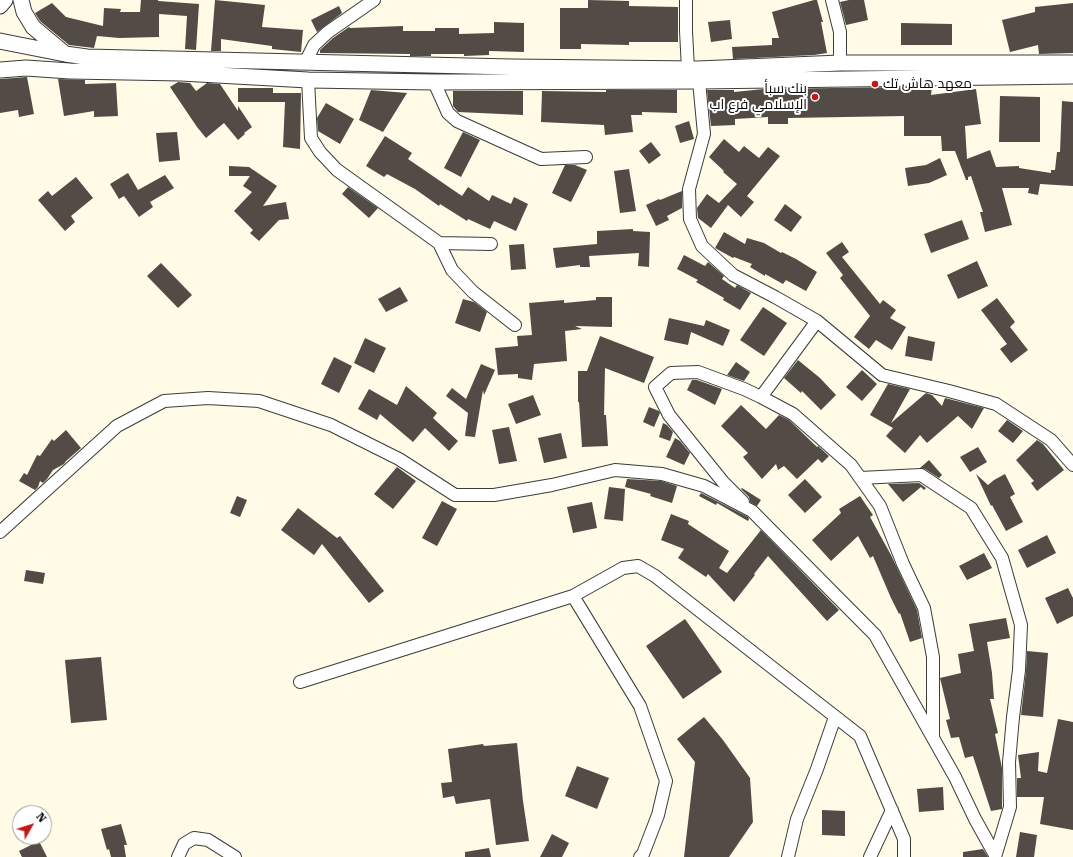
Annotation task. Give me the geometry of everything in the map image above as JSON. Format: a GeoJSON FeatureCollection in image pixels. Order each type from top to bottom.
{"type":"FeatureCollection","features":[{"type":"Feature","properties":{"kind":"street"},"geometry":{"type":"LineString","coordinates":[[0,6],[5,0]]}},
{"type":"Feature","properties":{"kind":"street"},"geometry":{"type":"LineString","coordinates":[[21,0],[24,12],[33,27],[65,54]]}},
{"type":"Feature","properties":{"kind":"street"},"geometry":{"type":"LineString","coordinates":[[305,63],[314,45],[328,32],[374,0]]}},
{"type":"Feature","properties":{"kind":"street"},"geometry":{"type":"LineString","coordinates":[[686,0],[688,69]]}},
{"type":"Feature","properties":{"kind":"street"},"geometry":{"type":"LineString","coordinates":[[832,0],[840,32],[840,63]]}},
{"type":"Feature","properties":{"kind":"street"},"geometry":{"type":"LineString","coordinates":[[0,41],[87,57],[305,63],[688,69],[840,63],[1073,63]]}},
{"type":"Feature","properties":{"kind":"street"},"geometry":{"type":"LineString","coordinates":[[0,70],[26,68],[70,71],[180,73],[308,80],[434,82],[699,81],[1073,76]]}},
{"type":"Feature","properties":{"kind":"street"},"geometry":{"type":"LineString","coordinates":[[308,80],[311,138],[320,152],[337,170],[439,243],[452,270],[473,292],[516,325]]}},
{"type":"Feature","properties":{"kind":"street"},"geometry":{"type":"LineString","coordinates":[[699,81],[704,134],[690,189],[690,219],[702,246],[733,275],[817,321],[882,375],[996,404],[1051,440],[1073,465]]}},
{"type":"Feature","properties":{"kind":"street"},"geometry":{"type":"LineString","coordinates":[[434,82],[448,113],[458,121],[541,160],[586,157]]}},
{"type":"Feature","properties":{"kind":"street"},"geometry":{"type":"LineString","coordinates":[[439,243],[491,244]]}},
{"type":"Feature","properties":{"kind":"street"},"geometry":{"type":"LineString","coordinates":[[761,397],[817,321]]}},
{"type":"Feature","properties":{"kind":"street"},"geometry":{"type":"LineString","coordinates":[[933,740],[933,657],[924,608],[903,564],[880,506],[851,465],[793,414],[761,397],[698,372],[671,373],[655,387],[669,415],[723,482],[874,635],[933,740],[956,777],[975,819],[995,856]]}},
{"type":"Feature","properties":{"kind":"street"},"geometry":{"type":"LineString","coordinates":[[0,532],[117,426],[164,401],[208,398],[260,401],[332,425],[399,458],[454,495],[501,494],[552,485],[615,470],[662,474],[704,486],[752,511]]}},
{"type":"Feature","properties":{"kind":"street"},"geometry":{"type":"LineString","coordinates":[[860,478],[921,474],[971,508],[1002,558],[1022,625],[1019,670],[1009,762],[1010,808],[995,856]]}},
{"type":"Feature","properties":{"kind":"street"},"geometry":{"type":"LineString","coordinates":[[300,682],[573,596],[623,568],[638,566],[655,576],[860,736],[904,839],[904,857]]}},
{"type":"Feature","properties":{"kind":"street"},"geometry":{"type":"LineString","coordinates":[[573,596],[640,706],[666,782],[658,815],[643,854],[640,857]]}},
{"type":"Feature","properties":{"kind":"street"},"geometry":{"type":"LineString","coordinates":[[788,857],[797,819],[836,717]]}},
{"type":"Feature","properties":{"kind":"street"},"geometry":{"type":"LineString","coordinates":[[870,857],[892,810]]}},
{"type":"Feature","properties":{"kind":"street"},"geometry":{"type":"LineString","coordinates":[[178,857],[184,844],[194,838],[208,840],[235,857]]}},
{"type":"Feature","properties":{"kind":"building"},"geometry":{"type":"Polygon","coordinates":[[[141,0],[199,4],[196,50],[185,49],[187,16],[159,14],[159,37],[119,38],[97,36],[94,48],[69,45],[40,21],[35,13],[52,3],[66,17],[103,26],[104,8],[121,9],[120,12],[140,12],[141,0]]]}},
{"type":"Feature","properties":{"kind":"building"},"geometry":{"type":"Polygon","coordinates":[[[215,0],[265,5],[262,27],[303,30],[301,52],[272,49],[272,46],[221,39],[221,51],[211,51],[215,0]]]}},
{"type":"Feature","properties":{"kind":"building"},"geometry":{"type":"Polygon","coordinates":[[[588,0],[629,1],[629,6],[678,7],[678,42],[629,42],[629,45],[581,44],[581,49],[560,49],[560,8],[588,8],[588,0]]]}},
{"type":"Feature","properties":{"kind":"building"},"geometry":{"type":"Polygon","coordinates":[[[817,0],[823,22],[821,22],[827,53],[733,59],[732,47],[772,45],[772,38],[779,38],[772,12],[817,0]]]}},
{"type":"Feature","properties":{"kind":"building"},"geometry":{"type":"Polygon","coordinates":[[[849,0],[864,0],[868,20],[846,25],[840,2],[849,0]]]}},
{"type":"Feature","properties":{"kind":"building"},"geometry":{"type":"Polygon","coordinates":[[[1073,3],[1073,53],[1039,54],[1038,45],[1010,52],[1002,20],[1035,12],[1035,7],[1073,3]]]}},
{"type":"Feature","properties":{"kind":"building"},"geometry":{"type":"Polygon","coordinates":[[[339,6],[342,13],[317,32],[311,20],[339,6]]]}},
{"type":"Feature","properties":{"kind":"building"},"geometry":{"type":"Polygon","coordinates":[[[730,20],[732,39],[711,42],[708,22],[730,20]]]}},
{"type":"Feature","properties":{"kind":"building"},"geometry":{"type":"Polygon","coordinates":[[[494,22],[524,23],[524,52],[489,51],[489,55],[464,56],[464,54],[431,54],[431,56],[410,56],[410,54],[320,53],[320,50],[333,38],[349,27],[403,26],[403,31],[435,31],[435,28],[459,28],[459,34],[494,33],[494,22]]]}},
{"type":"Feature","properties":{"kind":"building"},"geometry":{"type":"Polygon","coordinates":[[[901,23],[952,24],[952,45],[901,45],[901,23]]]}},
{"type":"Feature","properties":{"kind":"building"},"geometry":{"type":"Polygon","coordinates":[[[27,77],[34,114],[19,117],[18,110],[0,113],[0,79],[27,77]]]}},
{"type":"Feature","properties":{"kind":"building"},"geometry":{"type":"Polygon","coordinates":[[[58,79],[85,80],[85,84],[116,83],[118,116],[94,117],[94,111],[64,116],[58,79]]]}},
{"type":"Feature","properties":{"kind":"building"},"geometry":{"type":"Polygon","coordinates":[[[178,82],[190,83],[196,91],[207,83],[220,84],[238,111],[238,106],[252,127],[238,140],[224,123],[206,138],[170,87],[178,82]]]}},
{"type":"Feature","properties":{"kind":"building"},"geometry":{"type":"Polygon","coordinates":[[[932,87],[931,95],[976,89],[981,124],[965,126],[967,159],[990,150],[996,167],[1019,166],[1019,168],[1051,173],[1051,170],[1055,170],[1057,152],[1060,152],[1062,101],[1073,102],[1073,186],[1040,184],[1038,195],[1028,193],[1029,188],[1002,188],[1012,225],[985,232],[980,212],[983,212],[971,176],[968,177],[968,180],[966,180],[955,151],[942,151],[941,136],[904,136],[904,116],[788,118],[788,124],[768,124],[768,117],[735,119],[735,125],[711,126],[707,90],[734,90],[734,92],[764,89],[932,87]]]}},
{"type":"Feature","properties":{"kind":"building"},"geometry":{"type":"Polygon","coordinates":[[[238,88],[273,88],[273,93],[301,93],[300,149],[283,147],[285,102],[238,102],[238,88]]]}},
{"type":"Feature","properties":{"kind":"building"},"geometry":{"type":"Polygon","coordinates":[[[371,90],[407,93],[383,132],[359,120],[371,90]]]}},
{"type":"Feature","properties":{"kind":"building"},"geometry":{"type":"Polygon","coordinates":[[[606,90],[677,90],[677,113],[642,112],[642,115],[631,115],[633,132],[605,135],[604,125],[541,122],[542,91],[606,92],[606,90]]]}},
{"type":"Feature","properties":{"kind":"building"},"geometry":{"type":"Polygon","coordinates":[[[453,91],[523,91],[523,115],[458,112],[453,106],[453,91]]]}},
{"type":"Feature","properties":{"kind":"building"},"geometry":{"type":"Polygon","coordinates":[[[1000,96],[1040,97],[1040,142],[999,142],[1000,96]]]}},
{"type":"Feature","properties":{"kind":"building"},"geometry":{"type":"Polygon","coordinates":[[[326,103],[354,119],[340,144],[318,131],[317,118],[326,103]]]}},
{"type":"Feature","properties":{"kind":"building"},"geometry":{"type":"Polygon","coordinates":[[[689,121],[694,139],[680,143],[675,126],[689,121]]]}},
{"type":"Feature","properties":{"kind":"building"},"geometry":{"type":"Polygon","coordinates":[[[177,132],[180,160],[159,162],[156,133],[177,132]]]}},
{"type":"Feature","properties":{"kind":"building"},"geometry":{"type":"Polygon","coordinates":[[[463,132],[480,140],[461,177],[444,168],[463,132]]]}},
{"type":"Feature","properties":{"kind":"building"},"geometry":{"type":"Polygon","coordinates":[[[385,136],[412,153],[408,159],[462,196],[468,187],[489,201],[492,195],[511,204],[514,197],[528,204],[516,231],[494,221],[490,229],[468,219],[467,221],[440,204],[439,206],[415,189],[387,174],[384,177],[366,166],[385,136]]]}},
{"type":"Feature","properties":{"kind":"building"},"geometry":{"type":"Polygon","coordinates":[[[724,139],[739,152],[744,146],[759,158],[768,147],[780,156],[747,196],[754,202],[741,217],[728,205],[711,228],[698,218],[697,208],[707,194],[719,203],[737,184],[709,157],[724,139]]]}},
{"type":"Feature","properties":{"kind":"building"},"geometry":{"type":"Polygon","coordinates":[[[651,142],[661,155],[649,164],[639,151],[651,142]]]}},
{"type":"Feature","properties":{"kind":"building"},"geometry":{"type":"Polygon","coordinates":[[[940,158],[947,175],[929,183],[908,186],[905,168],[926,165],[940,158]]]}},
{"type":"Feature","properties":{"kind":"building"},"geometry":{"type":"Polygon","coordinates":[[[565,165],[575,165],[587,170],[571,202],[552,193],[565,165]]]}},
{"type":"Feature","properties":{"kind":"building"},"geometry":{"type":"Polygon","coordinates":[[[229,166],[249,167],[277,186],[263,206],[286,202],[289,219],[279,220],[259,241],[250,233],[253,230],[234,211],[252,192],[243,186],[250,176],[229,176],[229,166]]]}},
{"type":"Feature","properties":{"kind":"building"},"geometry":{"type":"Polygon","coordinates":[[[629,169],[636,211],[620,213],[614,171],[629,169]]]}},
{"type":"Feature","properties":{"kind":"building"},"geometry":{"type":"Polygon","coordinates":[[[128,173],[138,190],[165,175],[174,188],[150,202],[153,207],[139,217],[124,196],[119,199],[110,184],[128,173]]]}},
{"type":"Feature","properties":{"kind":"building"},"geometry":{"type":"Polygon","coordinates":[[[76,177],[93,198],[71,216],[75,222],[65,231],[38,200],[48,191],[52,196],[76,177]]]}},
{"type":"Feature","properties":{"kind":"building"},"geometry":{"type":"Polygon","coordinates":[[[348,187],[378,208],[369,218],[342,194],[348,187]]]}},
{"type":"Feature","properties":{"kind":"building"},"geometry":{"type":"Polygon","coordinates":[[[682,191],[682,208],[667,216],[669,220],[656,226],[646,205],[682,191]]]}},
{"type":"Feature","properties":{"kind":"building"},"geometry":{"type":"Polygon","coordinates":[[[785,204],[802,217],[791,232],[774,220],[785,204]]]}},
{"type":"Feature","properties":{"kind":"building"},"geometry":{"type":"Polygon","coordinates":[[[962,220],[969,239],[931,253],[924,234],[962,220]]]}},
{"type":"Feature","properties":{"kind":"building"},"geometry":{"type":"Polygon","coordinates":[[[633,229],[633,231],[650,232],[649,267],[638,266],[639,253],[589,256],[590,267],[580,267],[580,265],[556,268],[553,248],[597,244],[597,231],[633,229]]]}},
{"type":"Feature","properties":{"kind":"building"},"geometry":{"type":"Polygon","coordinates":[[[724,232],[745,244],[747,238],[764,243],[781,253],[782,252],[796,259],[817,272],[806,291],[786,280],[783,284],[750,267],[752,264],[734,257],[733,258],[715,248],[724,232]]]}},
{"type":"Feature","properties":{"kind":"building"},"geometry":{"type":"Polygon","coordinates":[[[842,242],[849,252],[842,257],[880,304],[883,300],[896,310],[890,318],[906,327],[892,350],[876,340],[869,349],[854,337],[870,316],[840,278],[843,275],[826,253],[842,242]]]}},
{"type":"Feature","properties":{"kind":"building"},"geometry":{"type":"Polygon","coordinates":[[[524,244],[526,269],[511,270],[509,245],[524,244]]]}},
{"type":"Feature","properties":{"kind":"building"},"geometry":{"type":"Polygon","coordinates":[[[684,255],[705,266],[708,262],[724,276],[722,279],[735,288],[737,285],[751,293],[740,310],[723,300],[724,298],[696,282],[698,280],[677,269],[684,255]]]}},
{"type":"Feature","properties":{"kind":"building"},"geometry":{"type":"Polygon","coordinates":[[[977,261],[988,286],[958,299],[947,275],[977,261]]]}},
{"type":"Feature","properties":{"kind":"building"},"geometry":{"type":"Polygon","coordinates":[[[161,263],[192,295],[178,308],[147,276],[161,263]]]}},
{"type":"Feature","properties":{"kind":"building"},"geometry":{"type":"Polygon","coordinates":[[[400,287],[408,301],[386,312],[378,299],[400,287]]]}},
{"type":"Feature","properties":{"kind":"building"},"geometry":{"type":"Polygon","coordinates":[[[596,297],[612,297],[612,327],[575,326],[582,329],[565,331],[567,361],[534,364],[532,380],[518,378],[518,374],[498,375],[495,348],[518,346],[517,336],[532,335],[529,303],[564,300],[564,303],[596,300],[596,297]]]}},
{"type":"Feature","properties":{"kind":"building"},"geometry":{"type":"Polygon","coordinates":[[[997,298],[1015,322],[1010,327],[1028,350],[1011,363],[1000,349],[1007,344],[981,310],[997,298]]]}},
{"type":"Feature","properties":{"kind":"building"},"geometry":{"type":"Polygon","coordinates":[[[463,299],[474,302],[487,312],[480,332],[455,323],[463,299]]]}},
{"type":"Feature","properties":{"kind":"building"},"geometry":{"type":"Polygon","coordinates":[[[763,307],[787,323],[764,356],[740,340],[763,307]]]}},
{"type":"Feature","properties":{"kind":"building"},"geometry":{"type":"Polygon","coordinates":[[[669,318],[704,326],[706,320],[730,330],[723,346],[691,332],[688,345],[664,340],[669,318]]]}},
{"type":"Feature","properties":{"kind":"building"},"geometry":{"type":"Polygon","coordinates":[[[600,336],[654,357],[644,383],[605,368],[604,415],[606,415],[608,446],[582,447],[578,402],[578,371],[587,371],[600,336]]]}},
{"type":"Feature","properties":{"kind":"building"},"geometry":{"type":"Polygon","coordinates":[[[908,336],[935,342],[932,361],[905,356],[908,336]]]}},
{"type":"Feature","properties":{"kind":"building"},"geometry":{"type":"Polygon","coordinates":[[[365,338],[386,348],[374,373],[354,363],[365,338]]]}},
{"type":"Feature","properties":{"kind":"building"},"geometry":{"type":"Polygon","coordinates":[[[334,357],[352,366],[339,393],[321,384],[334,357]]]}},
{"type":"Feature","properties":{"kind":"building"},"geometry":{"type":"Polygon","coordinates":[[[798,360],[820,378],[836,395],[821,410],[802,391],[801,393],[784,378],[798,360]]]}},
{"type":"Feature","properties":{"kind":"building"},"geometry":{"type":"Polygon","coordinates":[[[736,362],[750,372],[744,381],[727,375],[736,362]]]}},
{"type":"Feature","properties":{"kind":"building"},"geometry":{"type":"Polygon","coordinates":[[[481,364],[495,370],[484,395],[483,390],[475,437],[465,436],[468,413],[446,396],[452,388],[466,399],[481,364]]]}},
{"type":"Feature","properties":{"kind":"building"},"geometry":{"type":"Polygon","coordinates":[[[862,370],[877,384],[862,401],[846,387],[862,370]]]}},
{"type":"Feature","properties":{"kind":"building"},"geometry":{"type":"Polygon","coordinates":[[[692,380],[697,380],[722,389],[715,405],[687,390],[692,380]]]}},
{"type":"Feature","properties":{"kind":"building"},"geometry":{"type":"Polygon","coordinates":[[[888,384],[910,389],[891,423],[926,393],[932,395],[942,406],[945,398],[984,408],[972,429],[958,416],[927,443],[920,435],[905,453],[886,436],[893,428],[870,415],[888,384]]]}},
{"type":"Feature","properties":{"kind":"building"},"geometry":{"type":"Polygon","coordinates":[[[406,386],[437,413],[433,418],[458,441],[449,451],[425,428],[413,442],[380,414],[377,420],[358,409],[369,389],[397,405],[406,386]]]}},
{"type":"Feature","properties":{"kind":"building"},"geometry":{"type":"Polygon","coordinates":[[[533,395],[541,415],[516,424],[508,404],[533,395]]]}},
{"type":"Feature","properties":{"kind":"building"},"geometry":{"type":"Polygon","coordinates":[[[741,405],[766,429],[779,415],[789,420],[817,447],[818,446],[829,456],[822,463],[818,459],[797,479],[784,466],[778,470],[776,464],[762,479],[743,457],[748,453],[721,426],[741,405]]]}},
{"type":"Feature","properties":{"kind":"building"},"geometry":{"type":"Polygon","coordinates":[[[649,407],[659,411],[660,413],[654,427],[643,422],[649,407]]]}},
{"type":"Feature","properties":{"kind":"building"},"geometry":{"type":"Polygon","coordinates":[[[1007,420],[1023,431],[1013,443],[998,431],[1007,420]]]}},
{"type":"Feature","properties":{"kind":"building"},"geometry":{"type":"Polygon","coordinates":[[[663,423],[673,432],[670,441],[659,437],[663,423]]]}},
{"type":"Feature","properties":{"kind":"building"},"geometry":{"type":"Polygon","coordinates":[[[509,427],[517,461],[499,464],[492,430],[509,427]]]}},
{"type":"Feature","properties":{"kind":"building"},"geometry":{"type":"Polygon","coordinates":[[[66,430],[81,448],[64,464],[53,470],[43,483],[40,481],[35,490],[19,481],[24,473],[27,475],[37,455],[40,456],[52,439],[54,441],[66,430]]]}},
{"type":"Feature","properties":{"kind":"building"},"geometry":{"type":"Polygon","coordinates":[[[561,433],[567,458],[544,463],[538,438],[561,433]]]}},
{"type":"Feature","properties":{"kind":"building"},"geometry":{"type":"Polygon","coordinates":[[[675,438],[680,441],[690,453],[684,465],[666,457],[675,438]]]}},
{"type":"Feature","properties":{"kind":"building"},"geometry":{"type":"Polygon","coordinates":[[[1037,440],[1043,444],[1064,470],[1037,491],[1031,483],[1034,481],[1016,460],[1037,440]]]}},
{"type":"Feature","properties":{"kind":"building"},"geometry":{"type":"Polygon","coordinates":[[[978,447],[987,462],[970,472],[960,457],[978,447]]]}},
{"type":"Feature","properties":{"kind":"building"},"geometry":{"type":"Polygon","coordinates":[[[929,460],[942,475],[939,478],[925,469],[920,468],[929,460]]]}},
{"type":"Feature","properties":{"kind":"building"},"geometry":{"type":"Polygon","coordinates":[[[397,467],[416,481],[393,509],[374,494],[397,467]]]}},
{"type":"Feature","properties":{"kind":"building"},"geometry":{"type":"Polygon","coordinates":[[[976,474],[988,485],[1005,474],[1015,494],[1010,497],[1023,522],[1006,531],[992,505],[991,506],[976,474]]]}},
{"type":"Feature","properties":{"kind":"building"},"geometry":{"type":"Polygon","coordinates":[[[627,479],[661,481],[677,486],[672,503],[650,496],[651,494],[625,487],[627,479]]]}},
{"type":"Feature","properties":{"kind":"building"},"geometry":{"type":"Polygon","coordinates":[[[805,479],[822,497],[805,513],[788,495],[805,479]]]}},
{"type":"Feature","properties":{"kind":"building"},"geometry":{"type":"Polygon","coordinates":[[[919,483],[926,488],[924,490],[921,487],[903,502],[888,484],[919,483]]]}},
{"type":"Feature","properties":{"kind":"building"},"geometry":{"type":"Polygon","coordinates":[[[609,487],[625,489],[623,521],[604,519],[609,487]]]}},
{"type":"Feature","properties":{"kind":"building"},"geometry":{"type":"Polygon","coordinates":[[[742,488],[761,500],[757,506],[750,502],[749,497],[741,489],[742,488]]]}},
{"type":"Feature","properties":{"kind":"building"},"geometry":{"type":"Polygon","coordinates":[[[701,493],[748,517],[748,521],[717,503],[716,505],[699,496],[701,493]]]}},
{"type":"Feature","properties":{"kind":"building"},"geometry":{"type":"Polygon","coordinates":[[[237,496],[247,500],[240,517],[230,513],[237,496]]]}},
{"type":"Feature","properties":{"kind":"building"},"geometry":{"type":"Polygon","coordinates":[[[860,496],[873,515],[870,517],[891,555],[917,610],[922,638],[910,642],[900,613],[899,614],[891,598],[873,556],[870,558],[858,536],[831,561],[812,540],[841,513],[839,509],[860,496]]]}},
{"type":"Feature","properties":{"kind":"building"},"geometry":{"type":"Polygon","coordinates":[[[442,501],[457,509],[437,546],[422,538],[442,501]]]}},
{"type":"Feature","properties":{"kind":"building"},"geometry":{"type":"Polygon","coordinates":[[[592,502],[597,528],[573,533],[567,507],[592,502]]]}},
{"type":"Feature","properties":{"kind":"building"},"geometry":{"type":"Polygon","coordinates":[[[298,508],[337,538],[340,536],[384,591],[369,603],[322,544],[314,555],[281,530],[298,508]]]}},
{"type":"Feature","properties":{"kind":"building"},"geometry":{"type":"Polygon","coordinates":[[[671,514],[689,521],[688,524],[729,551],[719,568],[727,573],[761,530],[839,610],[827,621],[768,556],[734,602],[708,574],[706,577],[678,558],[684,549],[661,540],[671,514]]]}},
{"type":"Feature","properties":{"kind":"building"},"geometry":{"type":"Polygon","coordinates":[[[1047,535],[1056,553],[1027,568],[1018,550],[1047,535]]]}},
{"type":"Feature","properties":{"kind":"building"},"geometry":{"type":"Polygon","coordinates":[[[984,553],[992,568],[967,580],[959,566],[984,553]]]}},
{"type":"Feature","properties":{"kind":"building"},"geometry":{"type":"Polygon","coordinates":[[[26,570],[45,573],[43,584],[24,581],[26,570]]]}},
{"type":"Feature","properties":{"kind":"building"},"geometry":{"type":"Polygon","coordinates":[[[1068,588],[1073,598],[1073,616],[1057,624],[1045,598],[1068,588]]]}},
{"type":"Feature","properties":{"kind":"building"},"geometry":{"type":"Polygon","coordinates":[[[1006,618],[1010,638],[987,642],[994,699],[990,699],[998,733],[995,734],[1002,768],[1002,809],[991,811],[973,756],[965,758],[959,737],[951,738],[946,720],[950,719],[940,678],[961,673],[958,654],[974,651],[969,624],[1006,618]]]}},
{"type":"Feature","properties":{"kind":"building"},"geometry":{"type":"Polygon","coordinates":[[[685,619],[722,672],[683,699],[646,646],[685,619]]]}},
{"type":"Feature","properties":{"kind":"building"},"geometry":{"type":"Polygon","coordinates":[[[1027,651],[1048,653],[1043,717],[1021,715],[1027,651]]]}},
{"type":"Feature","properties":{"kind":"building"},"geometry":{"type":"Polygon","coordinates":[[[101,657],[107,720],[71,723],[65,660],[101,657]]]}},
{"type":"Feature","properties":{"kind":"building"},"geometry":{"type":"Polygon","coordinates":[[[704,717],[723,740],[750,778],[753,822],[729,857],[684,857],[695,762],[677,739],[704,717]]]}},
{"type":"Feature","properties":{"kind":"building"},"geometry":{"type":"Polygon","coordinates":[[[1058,719],[1073,722],[1073,830],[1040,824],[1044,797],[1017,797],[1017,778],[1021,778],[1018,755],[1039,752],[1038,771],[1047,773],[1058,719]]]}},
{"type":"Feature","properties":{"kind":"building"},"geometry":{"type":"Polygon","coordinates":[[[517,743],[529,841],[496,845],[490,799],[456,804],[454,796],[443,798],[441,783],[452,782],[448,749],[483,744],[484,746],[517,743]]]}},
{"type":"Feature","properties":{"kind":"building"},"geometry":{"type":"Polygon","coordinates":[[[577,766],[609,778],[597,809],[565,796],[577,766]]]}},
{"type":"Feature","properties":{"kind":"building"},"geometry":{"type":"Polygon","coordinates":[[[943,787],[944,810],[919,812],[917,789],[943,787]]]}},
{"type":"Feature","properties":{"kind":"building"},"geometry":{"type":"Polygon","coordinates":[[[822,810],[845,811],[845,836],[822,835],[822,810]]]}},
{"type":"Feature","properties":{"kind":"building"},"geometry":{"type":"Polygon","coordinates":[[[121,824],[127,845],[124,845],[126,857],[111,857],[109,849],[107,850],[101,829],[121,824]]]}},
{"type":"Feature","properties":{"kind":"building"},"geometry":{"type":"Polygon","coordinates":[[[1020,832],[1037,835],[1034,857],[1016,857],[1020,832]]]}},
{"type":"Feature","properties":{"kind":"building"},"geometry":{"type":"Polygon","coordinates":[[[552,834],[569,843],[562,857],[540,857],[552,834]]]}},
{"type":"Feature","properties":{"kind":"building"},"geometry":{"type":"Polygon","coordinates":[[[31,845],[41,845],[47,857],[22,857],[19,851],[31,845]]]}},
{"type":"Feature","properties":{"kind":"building"},"geometry":{"type":"Polygon","coordinates":[[[489,848],[491,857],[465,857],[465,852],[489,848]]]}},
{"type":"Feature","properties":{"kind":"building"},"geometry":{"type":"Polygon","coordinates":[[[983,849],[988,857],[963,857],[963,852],[983,849]]]}},
{"type":"Feature","properties":{"kind":"place","name":"معهد هاش تك"},"geometry":{"type":"Point","coordinates":[875,84]}},
{"type":"Feature","properties":{"kind":"place","name":"بنك سبأ الإسلامي فرع اب"},"geometry":{"type":"Point","coordinates":[815,97]}}]}
